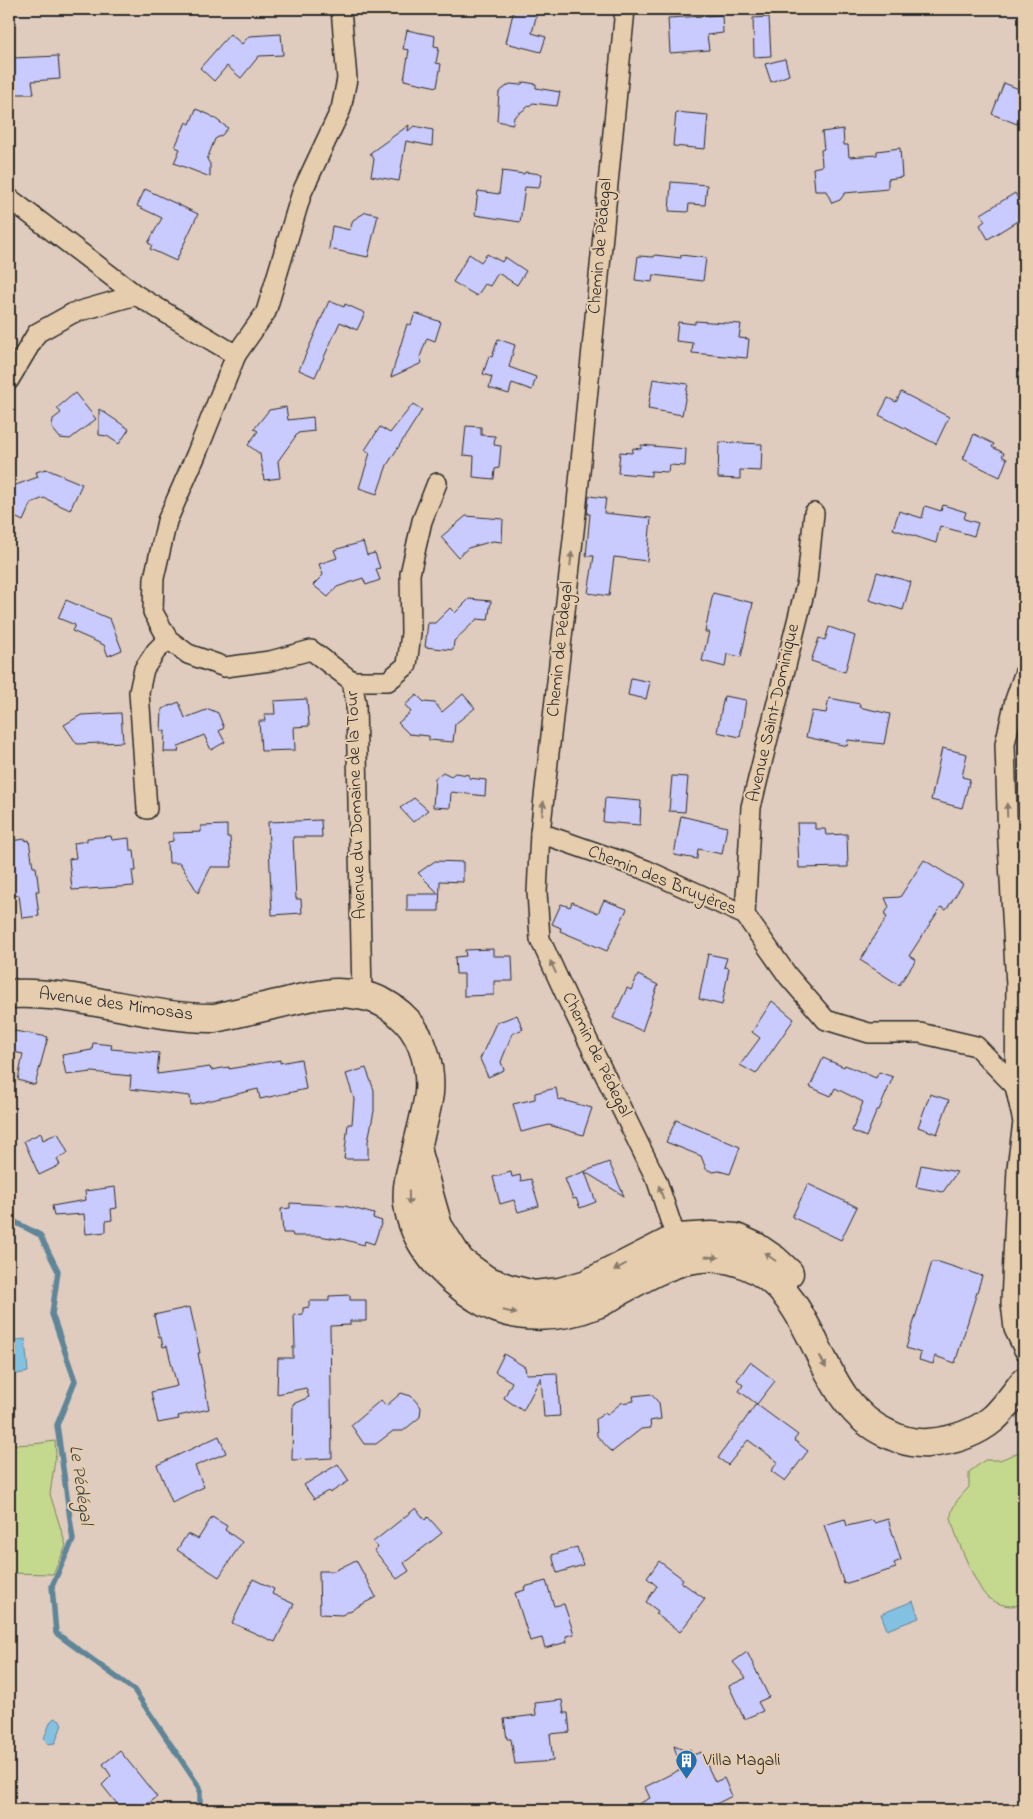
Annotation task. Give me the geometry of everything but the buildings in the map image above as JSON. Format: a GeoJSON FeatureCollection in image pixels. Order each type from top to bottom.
{"type":"FeatureCollection","features":[{"type":"Feature","properties":{"kind":"street","name":"Avenue du Domaine de la Tour"},"geometry":{"type":"LineString","coordinates":[[341,9],[347,79],[341,109],[302,192],[266,312],[236,354],[196,455],[167,520],[154,578],[153,612],[168,639],[188,654],[225,667],[270,661],[311,650],[352,681],[356,703],[362,996]]}},
{"type":"Feature","properties":{"kind":"street","name":"Chemin de Pédegal"},"geometry":{"type":"LineString","coordinates":[[625,9],[576,513],[540,833],[537,892],[540,939],[572,1009],[657,1181],[680,1249]]}},
{"type":"Feature","properties":{"kind":"street"},"geometry":{"type":"LineString","coordinates":[[9,198],[136,295],[236,354]]}},
{"type":"Feature","properties":{"kind":"street"},"geometry":{"type":"LineString","coordinates":[[9,380],[36,333],[73,313],[136,295]]}},
{"type":"Feature","properties":{"kind":"street"},"geometry":{"type":"LineString","coordinates":[[352,681],[388,681],[407,666],[411,633],[410,574],[422,521],[437,483]]}},
{"type":"Feature","properties":{"kind":"street","name":"Avenue Saint-Dominique"},"geometry":{"type":"LineString","coordinates":[[744,915],[751,807],[807,581],[814,513]]}},
{"type":"Feature","properties":{"kind":"street"},"geometry":{"type":"LineString","coordinates":[[147,809],[139,692],[144,669],[168,639]]}},
{"type":"Feature","properties":{"kind":"street"},"geometry":{"type":"LineString","coordinates":[[1024,674],[1014,700],[1005,744],[1016,845],[1015,1086],[1024,1122],[1016,1168],[1011,1302],[1014,1329],[1024,1350]]}},
{"type":"Feature","properties":{"kind":"street","name":"Chemin des Bruyères"},"geometry":{"type":"LineString","coordinates":[[540,833],[646,870],[744,915],[788,976],[826,1020],[869,1033],[920,1033],[976,1046],[1015,1086]]}},
{"type":"Feature","properties":{"kind":"street","name":"Avenue des Mimosas"},"geometry":{"type":"LineString","coordinates":[[9,994],[33,992],[79,998],[175,1017],[195,1018],[215,1018],[334,993],[362,996],[385,1002],[414,1029],[422,1044],[428,1068],[429,1094],[409,1176],[408,1205],[418,1236],[453,1268],[478,1299],[507,1313],[536,1317],[565,1313],[597,1304],[658,1269],[680,1249],[710,1236],[736,1238],[756,1247],[793,1276],[814,1303],[862,1396],[877,1410],[892,1420],[917,1428],[943,1426],[966,1419],[989,1402],[1024,1364]]}},
{"type":"Feature","properties":{"kind":"street","name":"Avenue des Mimosas"},"geometry":{"type":"LineString","coordinates":[[680,1249],[698,1257],[716,1257],[740,1262],[770,1278],[784,1292],[797,1310],[828,1372],[851,1407],[878,1430],[899,1439],[921,1444],[948,1441],[971,1433],[994,1418],[1024,1382]]}},
{"type":"Feature","properties":{"kind":"green space"},"geometry":{"type":"Polygon","coordinates":[[[55,1441],[56,1453],[50,1494],[66,1546],[53,1574],[9,1573],[9,1445],[55,1441]]]}},
{"type":"Feature","properties":{"kind":"green space"},"geometry":{"type":"Polygon","coordinates":[[[1024,1446],[1024,1603],[1010,1606],[996,1603],[988,1598],[978,1584],[955,1533],[951,1516],[955,1504],[969,1487],[969,1472],[985,1460],[1000,1460],[1017,1453],[1024,1446]]]}},
{"type":"Feature","properties":{"kind":"water"},"geometry":{"type":"Polygon","coordinates":[[[25,1339],[28,1372],[12,1375],[9,1341],[25,1339]]]}},
{"type":"Feature","properties":{"kind":"water"},"geometry":{"type":"Polygon","coordinates":[[[913,1601],[919,1618],[887,1630],[881,1614],[913,1601]]]}},
{"type":"Feature","properties":{"kind":"water"},"geometry":{"type":"Polygon","coordinates":[[[54,1718],[60,1720],[62,1725],[55,1743],[48,1744],[44,1738],[54,1718]]]}},
{"type":"Feature","properties":{"kind":"waterway","name":"Le Pédégal"},"geometry":{"type":"LineString","coordinates":[[9,1221],[13,1221],[40,1235],[58,1271],[52,1314],[75,1381],[57,1425],[73,1540],[52,1586],[56,1633],[134,1690],[200,1788],[200,1810]]}},
{"type":"Feature","properties":{"kind":"place","name":"Villa Magali"},"geometry":{"type":"Point","coordinates":[687,1780]}}]}
